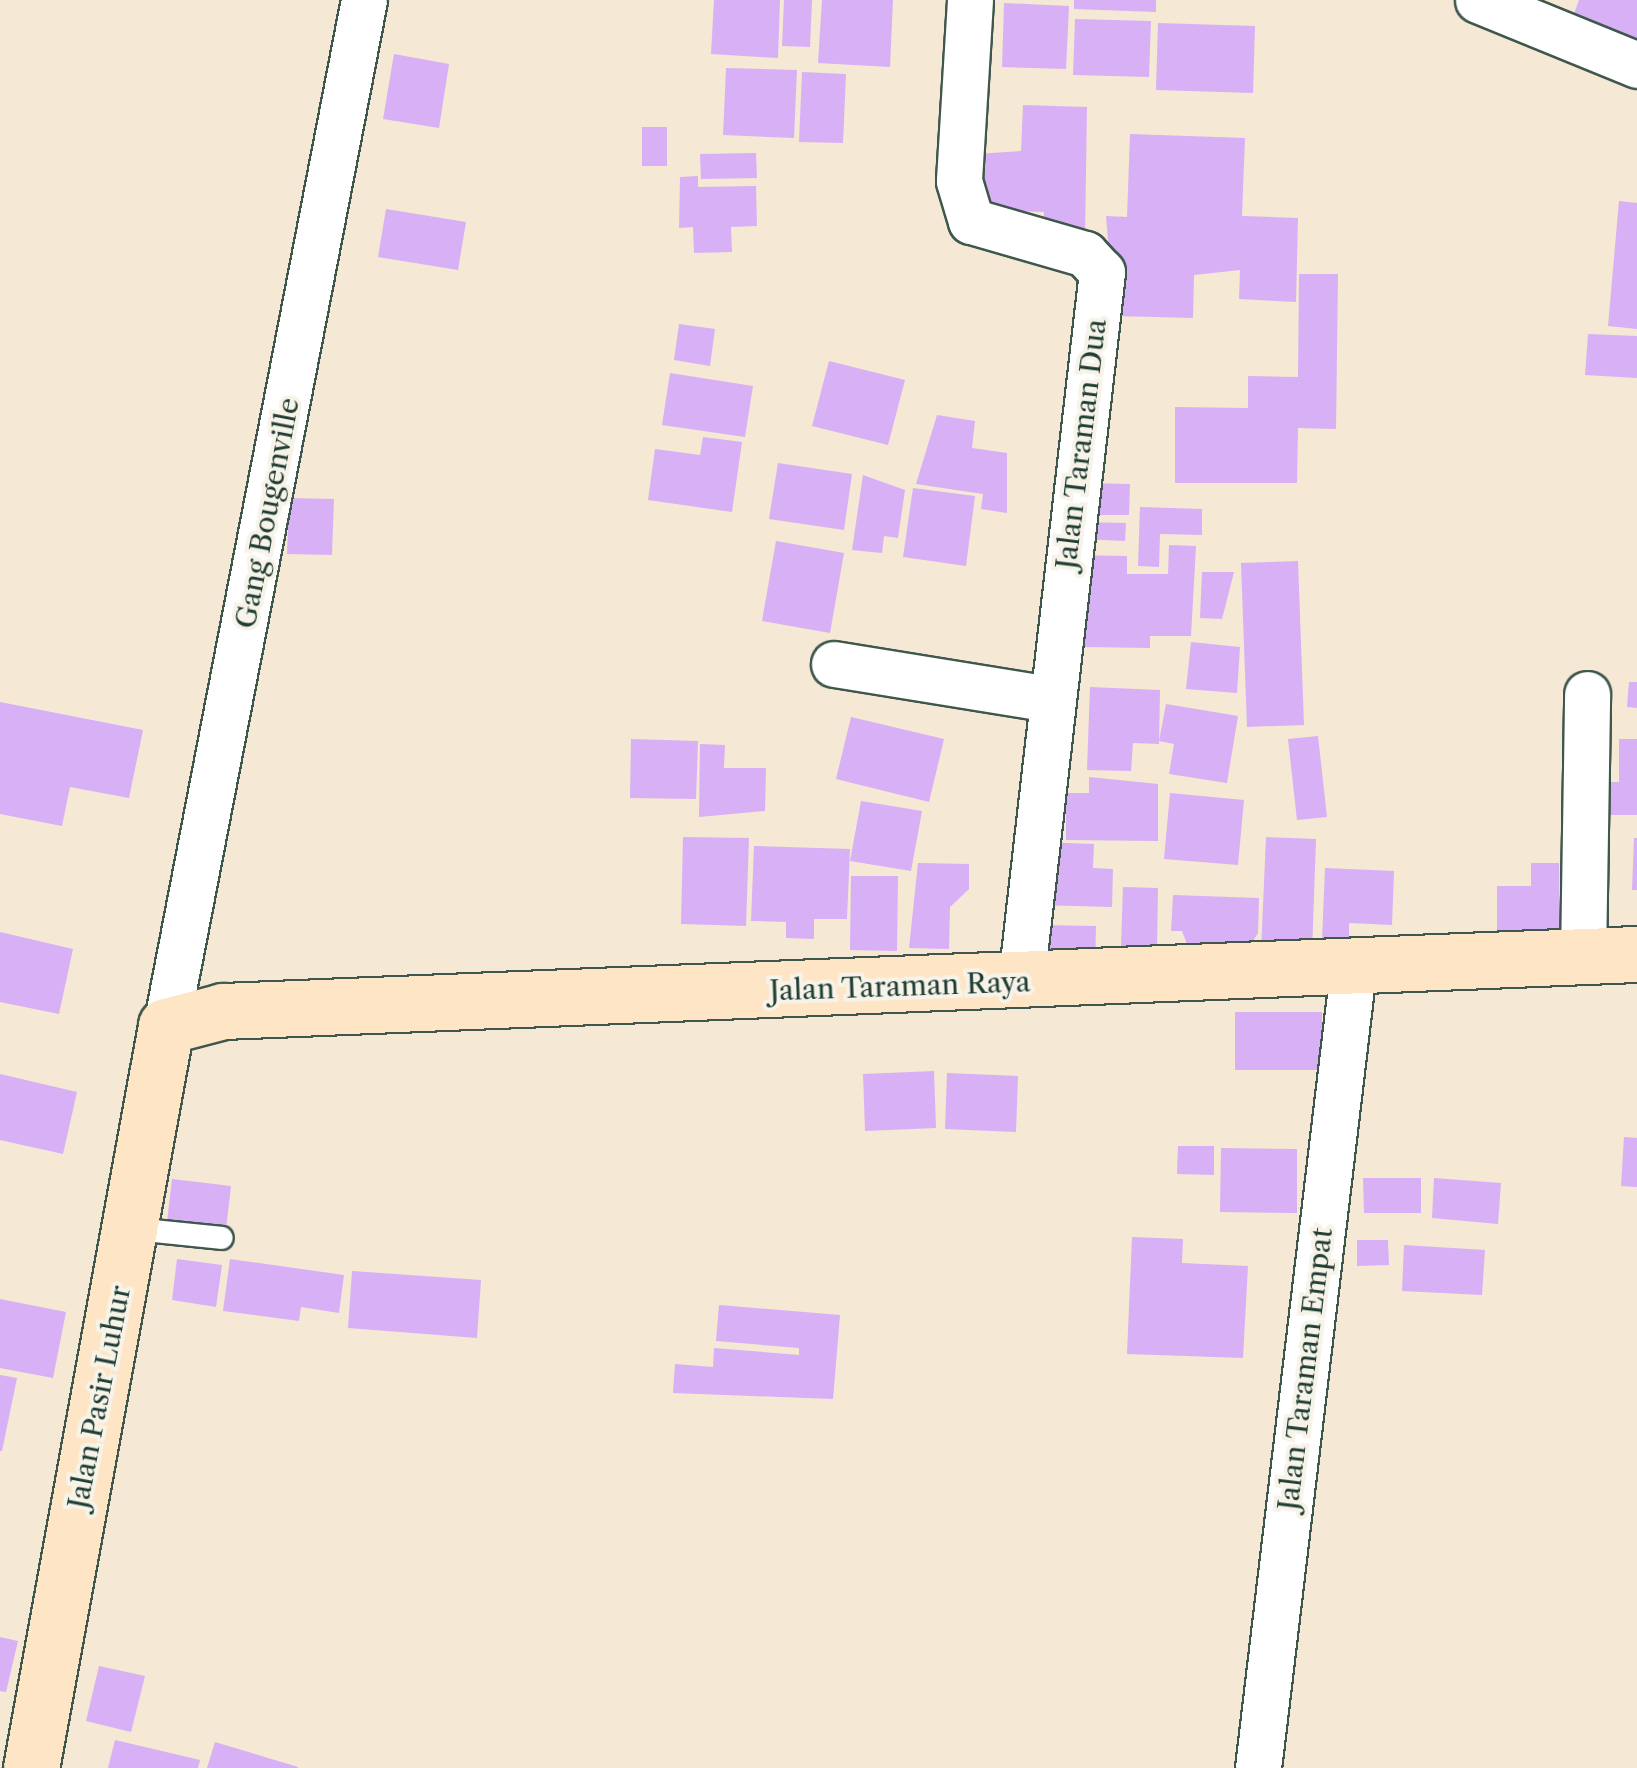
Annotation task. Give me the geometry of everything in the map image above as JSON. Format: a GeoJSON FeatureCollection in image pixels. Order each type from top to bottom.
{"type":"FeatureCollection","features":[{"type":"Feature","properties":{"kind":"street","name":"Gang Bougenville"},"geometry":{"type":"LineString","coordinates":[[166,1026],[364,0]]}},
{"type":"Feature","properties":{"kind":"street","name":"Jalan Taraman Dua"},"geometry":{"type":"LineString","coordinates":[[970,0],[959,180],[971,222],[1085,254],[1102,272],[1020,982]]}},
{"type":"Feature","properties":{"kind":"street"},"geometry":{"type":"LineString","coordinates":[[1478,0],[1637,65]]}},
{"type":"Feature","properties":{"kind":"street"},"geometry":{"type":"LineString","coordinates":[[834,664],[1050,699]]}},
{"type":"Feature","properties":{"kind":"street"},"geometry":{"type":"LineString","coordinates":[[1583,958],[1587,694]]}},
{"type":"Feature","properties":{"kind":"street","name":"Jalan Taraman Raya"},"geometry":{"type":"LineString","coordinates":[[166,1026],[223,1010],[1353,970],[1637,954]]}},
{"type":"Feature","properties":{"kind":"street","name":"Jalan Taraman Empat"},"geometry":{"type":"LineString","coordinates":[[1258,1768],[1353,970]]}},
{"type":"Feature","properties":{"kind":"street","name":"Jalan Pasir Luhur"},"geometry":{"type":"LineString","coordinates":[[31,1768],[134,1229],[166,1026]]}},
{"type":"Feature","properties":{"kind":"lane"},"geometry":{"type":"LineString","coordinates":[[134,1229],[222,1238]]}},
{"type":"Feature","properties":{"kind":"building"},"geometry":{"type":"Polygon","coordinates":[[[714,0],[780,0],[778,58],[711,54],[714,0]]]}},
{"type":"Feature","properties":{"kind":"building"},"geometry":{"type":"Polygon","coordinates":[[[784,0],[812,0],[810,47],[782,46],[784,0]]]}},
{"type":"Feature","properties":{"kind":"building"},"geometry":{"type":"Polygon","coordinates":[[[822,0],[893,0],[890,67],[818,63],[822,0]]]}},
{"type":"Feature","properties":{"kind":"building"},"geometry":{"type":"Polygon","coordinates":[[[1074,0],[1156,0],[1156,12],[1074,9],[1074,0]]]}},
{"type":"Feature","properties":{"kind":"building"},"geometry":{"type":"Polygon","coordinates":[[[1579,0],[1637,0],[1637,61],[1566,36],[1579,0]]]}},
{"type":"Feature","properties":{"kind":"building"},"geometry":{"type":"Polygon","coordinates":[[[1004,3],[1069,6],[1066,69],[1002,67],[1004,3]]]}},
{"type":"Feature","properties":{"kind":"building"},"geometry":{"type":"Polygon","coordinates":[[[1075,19],[1151,21],[1149,77],[1073,75],[1075,19]]]}},
{"type":"Feature","properties":{"kind":"building"},"geometry":{"type":"Polygon","coordinates":[[[1158,23],[1255,26],[1253,93],[1156,90],[1158,23]]]}},
{"type":"Feature","properties":{"kind":"building"},"geometry":{"type":"Polygon","coordinates":[[[394,54],[449,64],[439,128],[383,119],[394,54]]]}},
{"type":"Feature","properties":{"kind":"building"},"geometry":{"type":"Polygon","coordinates":[[[726,68],[797,70],[794,138],[723,135],[726,68]]]}},
{"type":"Feature","properties":{"kind":"building"},"geometry":{"type":"Polygon","coordinates":[[[802,72],[846,74],[843,143],[799,142],[802,72]]]}},
{"type":"Feature","properties":{"kind":"building"},"geometry":{"type":"Polygon","coordinates":[[[1023,105],[1087,107],[1085,236],[1043,235],[1044,212],[988,210],[975,201],[977,154],[1021,151],[1023,105]]]}},
{"type":"Feature","properties":{"kind":"building"},"geometry":{"type":"Polygon","coordinates":[[[642,127],[667,127],[667,166],[642,166],[642,127]]]}},
{"type":"Feature","properties":{"kind":"building"},"geometry":{"type":"Polygon","coordinates":[[[1130,134],[1245,138],[1242,216],[1298,218],[1296,302],[1239,299],[1240,270],[1194,275],[1193,318],[1114,316],[1106,216],[1127,217],[1130,134]]]}},
{"type":"Feature","properties":{"kind":"building"},"geometry":{"type":"Polygon","coordinates":[[[756,153],[757,178],[701,179],[700,154],[756,153]]]}},
{"type":"Feature","properties":{"kind":"building"},"geometry":{"type":"Polygon","coordinates":[[[698,176],[698,187],[756,186],[757,226],[731,227],[732,252],[694,253],[693,227],[679,228],[680,177],[698,176]]]}},
{"type":"Feature","properties":{"kind":"building"},"geometry":{"type":"Polygon","coordinates":[[[1619,201],[1637,203],[1637,329],[1608,326],[1619,201]]]}},
{"type":"Feature","properties":{"kind":"building"},"geometry":{"type":"Polygon","coordinates":[[[386,209],[466,222],[458,270],[378,257],[386,209]]]}},
{"type":"Feature","properties":{"kind":"building"},"geometry":{"type":"Polygon","coordinates":[[[1299,274],[1338,274],[1336,429],[1298,428],[1297,483],[1175,483],[1175,407],[1248,408],[1248,376],[1298,377],[1299,274]]]}},
{"type":"Feature","properties":{"kind":"building"},"geometry":{"type":"Polygon","coordinates":[[[679,324],[715,329],[710,366],[674,360],[679,324]]]}},
{"type":"Feature","properties":{"kind":"building"},"geometry":{"type":"Polygon","coordinates":[[[1588,334],[1637,336],[1637,378],[1585,375],[1588,334]]]}},
{"type":"Feature","properties":{"kind":"building"},"geometry":{"type":"Polygon","coordinates":[[[829,361],[905,380],[888,445],[812,426],[829,361]]]}},
{"type":"Feature","properties":{"kind":"building"},"geometry":{"type":"Polygon","coordinates":[[[670,373],[753,386],[745,437],[662,425],[670,373]]]}},
{"type":"Feature","properties":{"kind":"building"},"geometry":{"type":"Polygon","coordinates":[[[937,415],[975,421],[972,448],[1007,453],[1007,513],[981,509],[983,494],[916,484],[937,415]]]}},
{"type":"Feature","properties":{"kind":"building"},"geometry":{"type":"Polygon","coordinates":[[[703,437],[742,442],[732,512],[648,500],[655,449],[700,455],[703,437]]]}},
{"type":"Feature","properties":{"kind":"building"},"geometry":{"type":"Polygon","coordinates":[[[778,463],[852,474],[844,530],[769,519],[778,463]]]}},
{"type":"Feature","properties":{"kind":"building"},"geometry":{"type":"Polygon","coordinates":[[[863,475],[905,490],[898,538],[884,536],[882,553],[852,550],[863,475]]]}},
{"type":"Feature","properties":{"kind":"building"},"geometry":{"type":"Polygon","coordinates":[[[1079,483],[1130,484],[1129,515],[1079,515],[1079,483]]]}},
{"type":"Feature","properties":{"kind":"building"},"geometry":{"type":"Polygon","coordinates":[[[913,488],[975,496],[966,566],[903,557],[913,488]]]}},
{"type":"Feature","properties":{"kind":"building"},"geometry":{"type":"Polygon","coordinates":[[[289,498],[334,499],[332,555],[287,554],[289,498]]]}},
{"type":"Feature","properties":{"kind":"building"},"geometry":{"type":"Polygon","coordinates":[[[1140,507],[1202,509],[1202,535],[1160,534],[1159,567],[1138,566],[1140,507]]]}},
{"type":"Feature","properties":{"kind":"building"},"geometry":{"type":"Polygon","coordinates":[[[1081,522],[1126,523],[1125,541],[1081,539],[1081,522]]]}},
{"type":"Feature","properties":{"kind":"building"},"geometry":{"type":"Polygon","coordinates":[[[776,541],[844,553],[830,633],[762,621],[776,541]]]}},
{"type":"Feature","properties":{"kind":"building"},"geometry":{"type":"Polygon","coordinates":[[[1169,545],[1196,546],[1191,636],[1150,636],[1150,648],[1084,647],[1086,581],[1076,555],[1127,556],[1127,574],[1168,574],[1169,545]]]}},
{"type":"Feature","properties":{"kind":"building"},"geometry":{"type":"Polygon","coordinates":[[[1298,561],[1304,725],[1247,727],[1241,563],[1298,561]]]}},
{"type":"Feature","properties":{"kind":"building"},"geometry":{"type":"Polygon","coordinates":[[[1202,572],[1234,572],[1222,619],[1200,618],[1202,572]]]}},
{"type":"Feature","properties":{"kind":"building"},"geometry":{"type":"Polygon","coordinates":[[[1191,642],[1240,647],[1237,693],[1186,689],[1191,642]]]}},
{"type":"Feature","properties":{"kind":"building"},"geometry":{"type":"Polygon","coordinates":[[[1629,682],[1637,682],[1637,708],[1627,707],[1629,682]]]}},
{"type":"Feature","properties":{"kind":"building"},"geometry":{"type":"Polygon","coordinates":[[[1090,687],[1160,690],[1159,744],[1133,743],[1131,771],[1087,770],[1090,687]]]}},
{"type":"Feature","properties":{"kind":"building"},"geometry":{"type":"Polygon","coordinates":[[[0,702],[143,730],[129,798],[70,787],[62,826],[0,814],[0,702]]]}},
{"type":"Feature","properties":{"kind":"building"},"geometry":{"type":"Polygon","coordinates":[[[1166,704],[1238,716],[1227,783],[1169,774],[1174,744],[1159,741],[1166,704]]]}},
{"type":"Feature","properties":{"kind":"building"},"geometry":{"type":"Polygon","coordinates":[[[851,717],[944,739],[929,802],[836,779],[851,717]]]}},
{"type":"Feature","properties":{"kind":"building"},"geometry":{"type":"Polygon","coordinates":[[[1318,736],[1327,817],[1297,820],[1288,739],[1318,736]]]}},
{"type":"Feature","properties":{"kind":"building"},"geometry":{"type":"Polygon","coordinates":[[[631,739],[698,741],[696,799],[630,798],[631,739]]]}},
{"type":"Feature","properties":{"kind":"building"},"geometry":{"type":"Polygon","coordinates":[[[1619,739],[1637,739],[1637,815],[1605,815],[1605,782],[1619,782],[1619,739]]]}},
{"type":"Feature","properties":{"kind":"building"},"geometry":{"type":"Polygon","coordinates":[[[700,744],[725,745],[724,768],[766,768],[765,811],[699,817],[700,744]]]}},
{"type":"Feature","properties":{"kind":"building"},"geometry":{"type":"Polygon","coordinates":[[[1089,777],[1158,784],[1158,841],[1066,840],[1066,793],[1089,793],[1089,777]]]}},
{"type":"Feature","properties":{"kind":"building"},"geometry":{"type":"Polygon","coordinates":[[[1170,793],[1244,800],[1238,865],[1164,859],[1170,793]]]}},
{"type":"Feature","properties":{"kind":"building"},"geometry":{"type":"Polygon","coordinates":[[[861,801],[922,811],[911,871],[850,861],[861,801]]]}},
{"type":"Feature","properties":{"kind":"building"},"geometry":{"type":"Polygon","coordinates":[[[683,837],[749,838],[746,926],[681,924],[683,837]]]}},
{"type":"Feature","properties":{"kind":"building"},"geometry":{"type":"Polygon","coordinates":[[[1266,837],[1316,839],[1312,953],[1261,951],[1266,837]]]}},
{"type":"Feature","properties":{"kind":"building"},"geometry":{"type":"Polygon","coordinates":[[[1637,838],[1637,890],[1632,890],[1637,838]]]}},
{"type":"Feature","properties":{"kind":"building"},"geometry":{"type":"Polygon","coordinates":[[[1039,842],[1094,844],[1093,868],[1113,869],[1112,907],[1037,905],[1039,842]]]}},
{"type":"Feature","properties":{"kind":"building"},"geometry":{"type":"Polygon","coordinates":[[[754,846],[850,849],[847,919],[814,919],[814,939],[786,938],[786,922],[751,921],[754,846]]]}},
{"type":"Feature","properties":{"kind":"building"},"geometry":{"type":"Polygon","coordinates":[[[918,863],[969,864],[969,889],[950,907],[949,949],[909,948],[918,863]]]}},
{"type":"Feature","properties":{"kind":"building"},"geometry":{"type":"Polygon","coordinates":[[[1531,863],[1559,863],[1560,945],[1497,945],[1497,886],[1531,886],[1531,863]]]}},
{"type":"Feature","properties":{"kind":"building"},"geometry":{"type":"Polygon","coordinates":[[[1325,868],[1394,871],[1392,925],[1349,923],[1349,941],[1322,940],[1325,868]]]}},
{"type":"Feature","properties":{"kind":"building"},"geometry":{"type":"Polygon","coordinates":[[[851,876],[898,876],[897,951],[850,950],[851,876]]]}},
{"type":"Feature","properties":{"kind":"building"},"geometry":{"type":"Polygon","coordinates":[[[1123,887],[1158,888],[1157,947],[1121,946],[1123,887]]]}},
{"type":"Feature","properties":{"kind":"building"},"geometry":{"type":"Polygon","coordinates":[[[1173,895],[1259,898],[1258,933],[1250,946],[1192,957],[1182,931],[1171,931],[1173,895]]]}},
{"type":"Feature","properties":{"kind":"building"},"geometry":{"type":"Polygon","coordinates":[[[1038,925],[1096,926],[1095,971],[1037,970],[1038,925]]]}},
{"type":"Feature","properties":{"kind":"building"},"geometry":{"type":"Polygon","coordinates":[[[0,932],[73,949],[59,1014],[0,1002],[0,932]]]}},
{"type":"Feature","properties":{"kind":"building"},"geometry":{"type":"Polygon","coordinates":[[[1235,1012],[1322,1012],[1322,1070],[1235,1070],[1235,1012]]]}},
{"type":"Feature","properties":{"kind":"building"},"geometry":{"type":"Polygon","coordinates":[[[934,1071],[936,1128],[865,1131],[863,1074],[934,1071]]]}},
{"type":"Feature","properties":{"kind":"building"},"geometry":{"type":"Polygon","coordinates":[[[947,1073],[1018,1076],[1016,1132],[945,1129],[947,1073]]]}},
{"type":"Feature","properties":{"kind":"building"},"geometry":{"type":"Polygon","coordinates":[[[0,1074],[77,1092],[63,1154],[0,1140],[0,1074]]]}},
{"type":"Feature","properties":{"kind":"building"},"geometry":{"type":"Polygon","coordinates":[[[1624,1137],[1637,1138],[1637,1187],[1621,1186],[1624,1137]]]}},
{"type":"Feature","properties":{"kind":"building"},"geometry":{"type":"Polygon","coordinates":[[[1178,1146],[1214,1146],[1214,1175],[1177,1174],[1178,1146]]]}},
{"type":"Feature","properties":{"kind":"building"},"geometry":{"type":"Polygon","coordinates":[[[1221,1148],[1297,1149],[1297,1213],[1220,1212],[1221,1148]]]}},
{"type":"Feature","properties":{"kind":"building"},"geometry":{"type":"Polygon","coordinates":[[[1363,1178],[1421,1178],[1421,1213],[1364,1213],[1363,1178]]]}},
{"type":"Feature","properties":{"kind":"building"},"geometry":{"type":"Polygon","coordinates":[[[1434,1178],[1501,1183],[1498,1224],[1432,1218],[1434,1178]]]}},
{"type":"Feature","properties":{"kind":"building"},"geometry":{"type":"Polygon","coordinates":[[[172,1179],[231,1186],[226,1229],[167,1222],[172,1179]]]}},
{"type":"Feature","properties":{"kind":"building"},"geometry":{"type":"Polygon","coordinates":[[[1132,1237],[1183,1239],[1182,1263],[1248,1266],[1243,1358],[1127,1354],[1132,1237]]]}},
{"type":"Feature","properties":{"kind":"building"},"geometry":{"type":"Polygon","coordinates":[[[1357,1240],[1388,1240],[1389,1265],[1357,1266],[1357,1240]]]}},
{"type":"Feature","properties":{"kind":"building"},"geometry":{"type":"Polygon","coordinates":[[[1404,1245],[1485,1250],[1482,1295],[1402,1291],[1404,1245]]]}},
{"type":"Feature","properties":{"kind":"building"},"geometry":{"type":"Polygon","coordinates":[[[177,1259],[222,1265],[216,1307],[172,1300],[177,1259]]]}},
{"type":"Feature","properties":{"kind":"building"},"geometry":{"type":"Polygon","coordinates":[[[230,1259],[344,1275],[339,1313],[301,1307],[299,1321],[223,1311],[230,1259]]]}},
{"type":"Feature","properties":{"kind":"building"},"geometry":{"type":"Polygon","coordinates":[[[352,1271],[481,1280],[477,1338],[348,1328],[352,1271]]]}},
{"type":"Feature","properties":{"kind":"building"},"geometry":{"type":"Polygon","coordinates":[[[0,1299],[66,1312],[53,1378],[0,1368],[0,1299]]]}},
{"type":"Feature","properties":{"kind":"building"},"geometry":{"type":"Polygon","coordinates":[[[719,1305],[840,1315],[833,1399],[673,1393],[675,1364],[713,1367],[714,1348],[799,1355],[799,1348],[716,1341],[719,1305]]]}},
{"type":"Feature","properties":{"kind":"building"},"geometry":{"type":"Polygon","coordinates":[[[0,1375],[17,1378],[2,1451],[0,1451],[0,1375]]]}},
{"type":"Feature","properties":{"kind":"building"},"geometry":{"type":"Polygon","coordinates":[[[0,1637],[18,1641],[6,1692],[0,1691],[0,1637]]]}},
{"type":"Feature","properties":{"kind":"building"},"geometry":{"type":"Polygon","coordinates":[[[99,1666],[145,1676],[131,1732],[86,1721],[99,1666]]]}},
{"type":"Feature","properties":{"kind":"building"},"geometry":{"type":"Polygon","coordinates":[[[115,1740],[200,1760],[198,1768],[108,1768],[115,1740]]]}},
{"type":"Feature","properties":{"kind":"building"},"geometry":{"type":"Polygon","coordinates":[[[215,1742],[298,1767],[298,1768],[207,1768],[215,1742]]]}}]}
